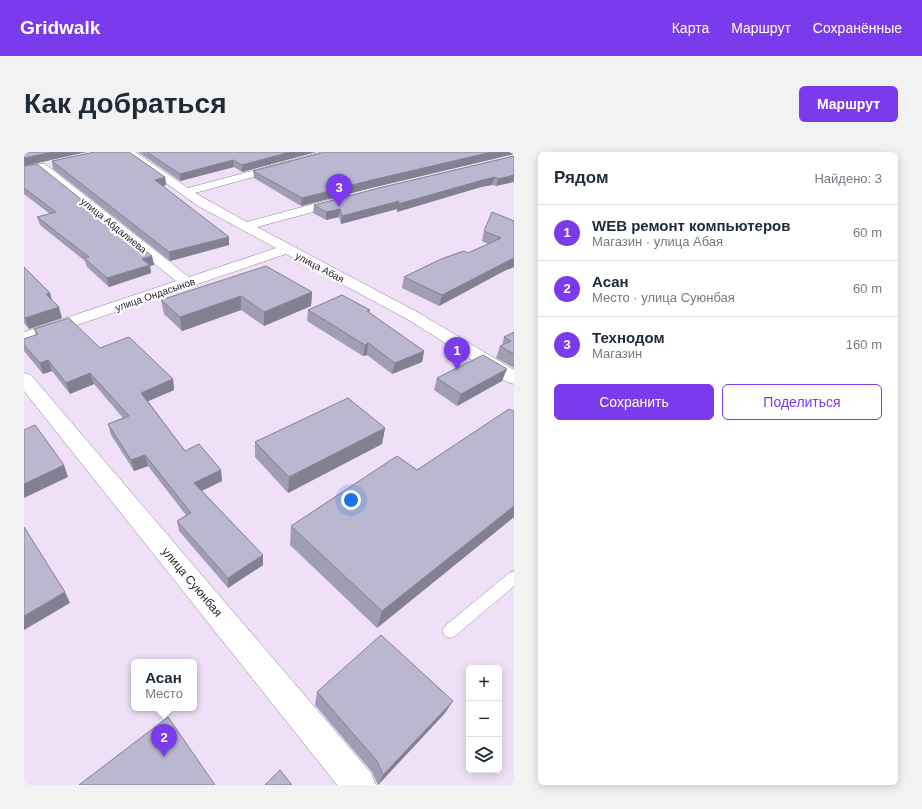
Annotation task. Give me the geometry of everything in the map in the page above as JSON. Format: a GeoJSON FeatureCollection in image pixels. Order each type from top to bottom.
{"type":"FeatureCollection","features":[{"type":"Feature","properties":{"kind":"street","name":"улица Абая"},"geometry":{"type":"LineString","coordinates":[[128,152],[202,203],[413,316],[514,378]]}},
{"type":"Feature","properties":{"kind":"street"},"geometry":{"type":"LineString","coordinates":[[186,192],[333,152]]}},
{"type":"Feature","properties":{"kind":"street","name":"улица Абдалиева"},"geometry":{"type":"LineString","coordinates":[[41,164],[187,283]]}},
{"type":"Feature","properties":{"kind":"street"},"geometry":{"type":"LineString","coordinates":[[246,226],[353,197]]}},
{"type":"Feature","properties":{"kind":"street","name":"улица Ондасынов"},"geometry":{"type":"LineString","coordinates":[[24,338],[286,249]]}},
{"type":"Feature","properties":{"kind":"street","name":"улица Суюнбая"},"geometry":{"type":"LineString","coordinates":[[24,379],[360,785]]}},
{"type":"Feature","properties":{"kind":"lane"},"geometry":{"type":"LineString","coordinates":[[450,632],[514,576]]}},
{"type":"Feature","properties":{"kind":"building"},"geometry":{"type":"Polygon","coordinates":[[[24,152],[53,152],[24,158],[24,152]]]}},
{"type":"Feature","properties":{"kind":"building"},"geometry":{"type":"Polygon","coordinates":[[[95,152],[129,152],[165,177],[155,180],[229,237],[169,252],[52,161],[95,152]]]}},
{"type":"Feature","properties":{"kind":"building"},"geometry":{"type":"Polygon","coordinates":[[[147,152],[290,152],[242,165],[233,160],[180,174],[147,152]]]}},
{"type":"Feature","properties":{"kind":"building"},"geometry":{"type":"Polygon","coordinates":[[[325,152],[492,152],[302,198],[253,171],[325,152]]]}},
{"type":"Feature","properties":{"kind":"building"},"geometry":{"type":"Polygon","coordinates":[[[514,156],[514,175],[498,179],[495,177],[483,180],[398,204],[399,201],[342,216],[340,209],[326,212],[314,205],[379,188],[514,156]]]}},
{"type":"Feature","properties":{"kind":"building"},"geometry":{"type":"Polygon","coordinates":[[[37,164],[152,256],[142,259],[150,265],[107,278],[84,258],[89,257],[37,217],[56,212],[24,188],[24,166],[37,164]]]}},
{"type":"Feature","properties":{"kind":"building"},"geometry":{"type":"Polygon","coordinates":[[[492,212],[514,221],[514,258],[442,295],[404,277],[441,259],[464,251],[468,253],[501,238],[484,231],[492,212]]]}},
{"type":"Feature","properties":{"kind":"building"},"geometry":{"type":"Polygon","coordinates":[[[266,266],[312,292],[264,312],[241,296],[180,317],[161,300],[266,266]]]}},
{"type":"Feature","properties":{"kind":"building"},"geometry":{"type":"Polygon","coordinates":[[[24,267],[50,293],[46,294],[59,307],[25,318],[24,317],[24,267]]]}},
{"type":"Feature","properties":{"kind":"building"},"geometry":{"type":"Polygon","coordinates":[[[342,295],[370,310],[367,311],[424,351],[395,363],[368,343],[365,345],[308,310],[342,295]]]}},
{"type":"Feature","properties":{"kind":"building"},"geometry":{"type":"Polygon","coordinates":[[[69,318],[100,348],[129,337],[173,379],[141,393],[185,451],[199,444],[221,470],[194,483],[263,555],[228,578],[177,521],[191,513],[145,455],[131,460],[108,424],[129,416],[90,373],[66,383],[48,360],[40,363],[24,345],[24,339],[38,334],[34,329],[69,318]]]}},
{"type":"Feature","properties":{"kind":"building"},"geometry":{"type":"Polygon","coordinates":[[[514,332],[514,354],[500,346],[511,341],[504,337],[514,332]]]}},
{"type":"Feature","properties":{"kind":"building"},"geometry":{"type":"Polygon","coordinates":[[[483,355],[507,369],[461,394],[437,378],[483,355]]]}},
{"type":"Feature","properties":{"kind":"building"},"geometry":{"type":"Polygon","coordinates":[[[348,398],[385,428],[289,477],[255,442],[348,398]]]}},
{"type":"Feature","properties":{"kind":"building"},"geometry":{"type":"Polygon","coordinates":[[[509,409],[514,411],[514,506],[382,611],[291,526],[397,456],[417,470],[509,409]]]}},
{"type":"Feature","properties":{"kind":"building"},"geometry":{"type":"Polygon","coordinates":[[[35,425],[64,465],[24,484],[24,430],[35,425]]]}},
{"type":"Feature","properties":{"kind":"building"},"geometry":{"type":"Polygon","coordinates":[[[24,527],[65,592],[24,616],[24,527]]]}},
{"type":"Feature","properties":{"kind":"building"},"geometry":{"type":"Polygon","coordinates":[[[381,635],[453,701],[383,775],[377,761],[317,692],[381,635]]]}},
{"type":"Feature","properties":{"kind":"building"},"geometry":{"type":"Polygon","coordinates":[[[168,717],[215,785],[79,785],[168,717]]]}},
{"type":"Feature","properties":{"kind":"building"},"geometry":{"type":"Polygon","coordinates":[[[280,770],[292,785],[265,785],[280,770]]]}},
{"type":"Feature","properties":{"kind":"place","name":"Технодом"},"geometry":{"type":"Point","coordinates":[339,207]}},
{"type":"Feature","properties":{"kind":"place","name":"WEB ремонт компьютеров"},"geometry":{"type":"Point","coordinates":[457,370]}},
{"type":"Feature","properties":{"kind":"place","name":"Асан"},"geometry":{"type":"Point","coordinates":[164,757]}}]}
